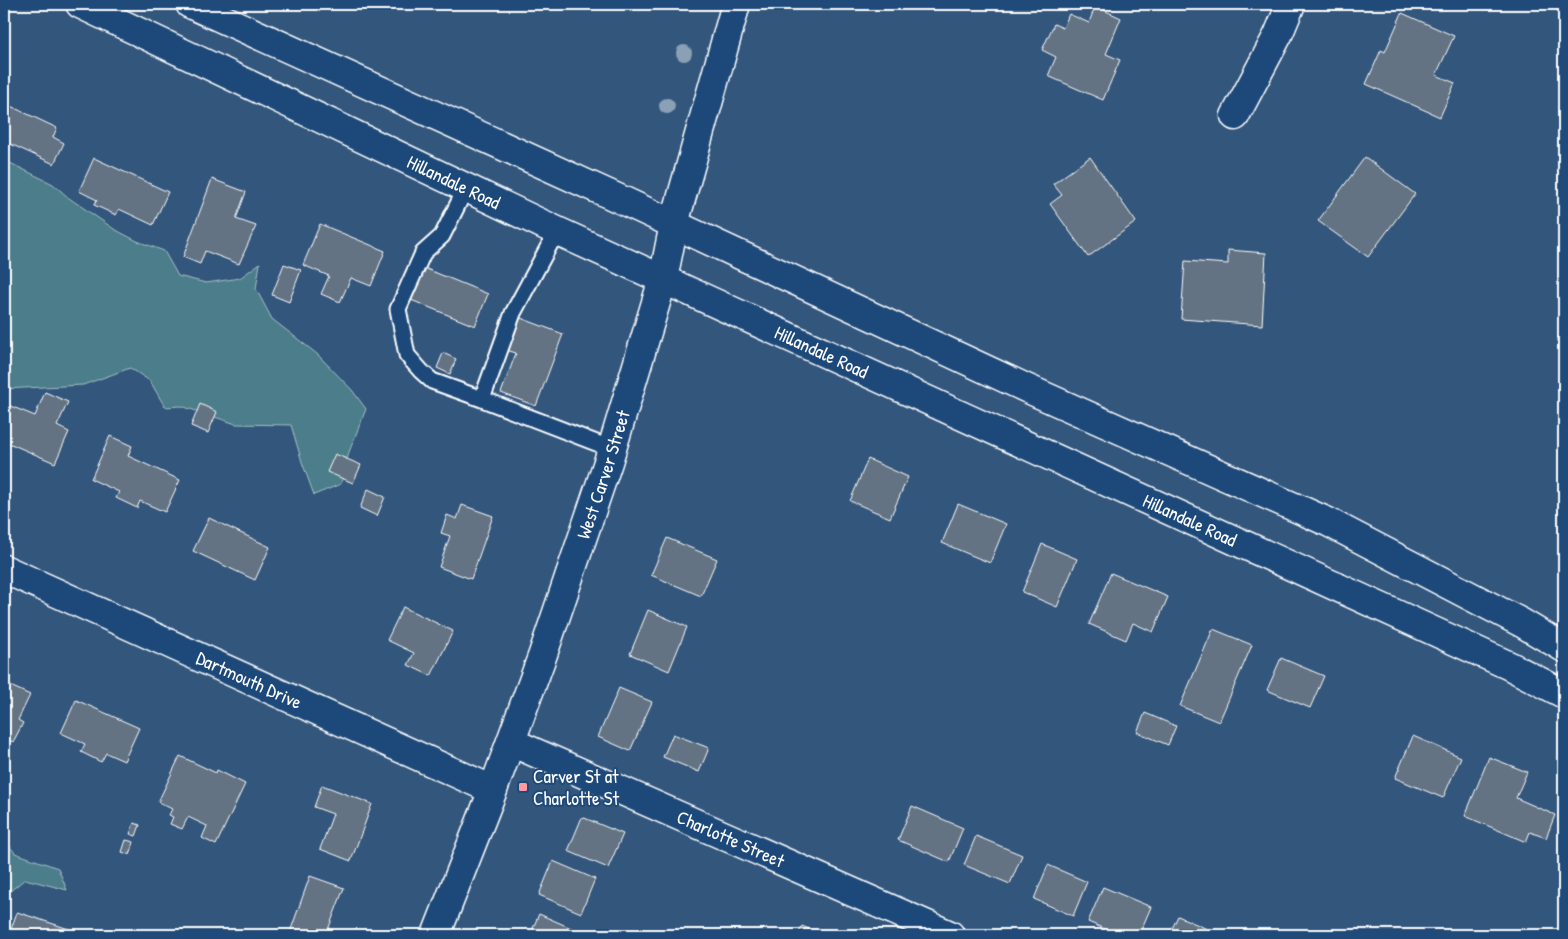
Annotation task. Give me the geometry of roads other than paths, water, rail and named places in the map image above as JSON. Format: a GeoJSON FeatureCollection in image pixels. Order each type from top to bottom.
{"type":"FeatureCollection","features":[{"type":"Feature","properties":{"kind":"street","name":"Hillandale Road"},"geometry":{"type":"LineString","coordinates":[[80,4],[557,231],[1501,662],[1564,694]]}},
{"type":"Feature","properties":{"kind":"street"},"geometry":{"type":"LineString","coordinates":[[190,4],[674,224],[1026,388],[1328,522],[1522,623],[1564,648]]}},
{"type":"Feature","properties":{"kind":"street","name":"West Carver Street"},"geometry":{"type":"LineString","coordinates":[[436,935],[511,742],[575,562],[612,449],[663,279],[674,224],[736,4]]}},
{"type":"Feature","properties":{"kind":"street"},"geometry":{"type":"LineString","coordinates":[[1235,116],[1278,35],[1291,4]]}},
{"type":"Feature","properties":{"kind":"street","name":"Dartmouth Drive"},"geometry":{"type":"LineString","coordinates":[[4,569],[493,790]]}},
{"type":"Feature","properties":{"kind":"street","name":"Charlotte Street"},"geometry":{"type":"LineString","coordinates":[[511,742],[950,935]]}},
{"type":"Feature","properties":{"kind":"lane"},"geometry":{"type":"LineString","coordinates":[[466,188],[442,236],[423,253],[398,310],[407,355],[432,381],[612,449]]}},
{"type":"Feature","properties":{"kind":"lane"},"geometry":{"type":"LineString","coordinates":[[482,399],[513,312],[557,231]]}},
{"type":"Feature","properties":{"kind":"place","name":"Carver St at Charlotte St"},"geometry":{"type":"Point","coordinates":[523,787]}}]}
